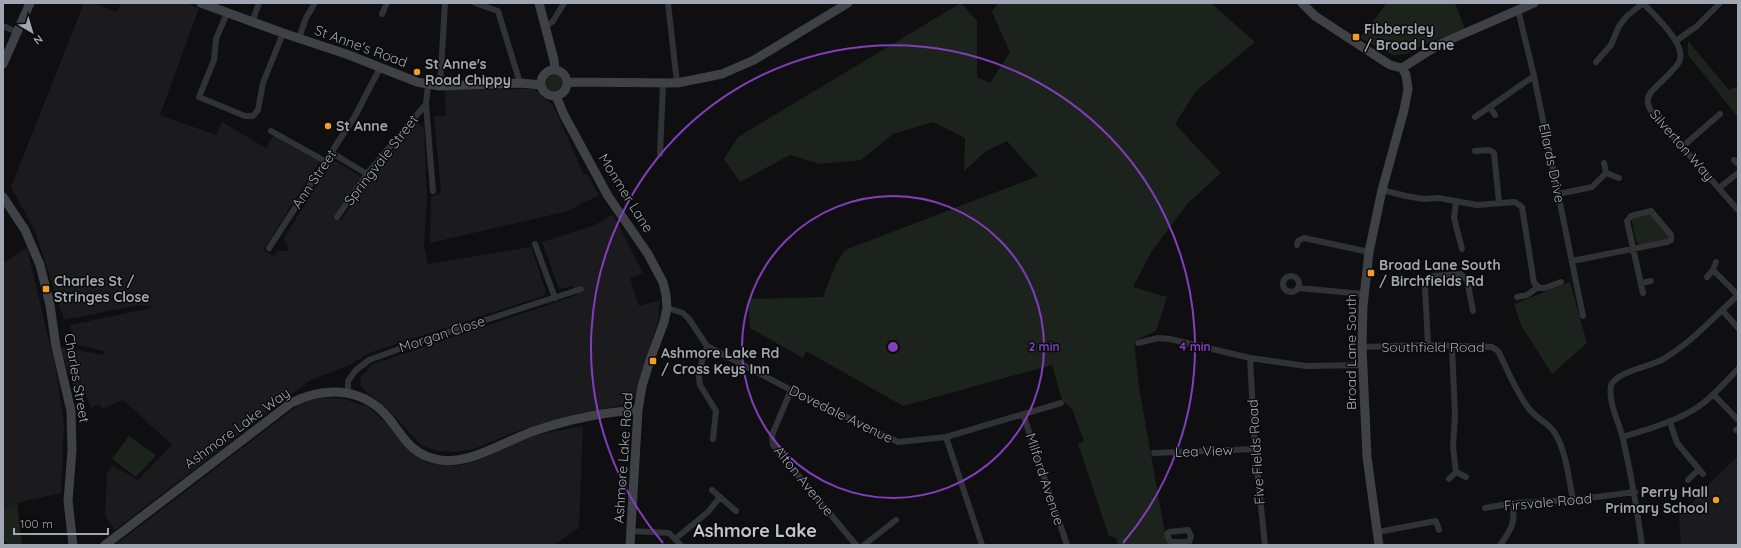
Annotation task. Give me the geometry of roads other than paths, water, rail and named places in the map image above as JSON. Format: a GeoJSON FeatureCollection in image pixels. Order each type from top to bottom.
{"type":"FeatureCollection","features":[{"type":"Feature","properties":{"kind":"street"},"geometry":{"type":"LineString","coordinates":[[3,64],[30,3]]}},
{"type":"Feature","properties":{"kind":"street","name":"St Anne's Road"},"geometry":{"type":"LineString","coordinates":[[201,3],[349,55],[428,85],[440,86],[520,83],[541,85]]}},
{"type":"Feature","properties":{"kind":"street"},"geometry":{"type":"LineString","coordinates":[[252,22],[259,3]]}},
{"type":"Feature","properties":{"kind":"street"},"geometry":{"type":"LineString","coordinates":[[299,38],[306,18],[315,3]]}},
{"type":"Feature","properties":{"kind":"street"},"geometry":{"type":"LineString","coordinates":[[382,14],[387,3]]}},
{"type":"Feature","properties":{"kind":"street"},"geometry":{"type":"LineString","coordinates":[[440,86],[445,3]]}},
{"type":"Feature","properties":{"kind":"street"},"geometry":{"type":"LineString","coordinates":[[475,3],[498,11],[520,83]]}},
{"type":"Feature","properties":{"kind":"street"},"geometry":{"type":"LineString","coordinates":[[539,3],[554,60],[555,70]]}},
{"type":"Feature","properties":{"kind":"street"},"geometry":{"type":"LineString","coordinates":[[545,27],[553,21],[564,3]]}},
{"type":"Feature","properties":{"kind":"street"},"geometry":{"type":"LineString","coordinates":[[668,3],[677,83]]}},
{"type":"Feature","properties":{"kind":"street"},"geometry":{"type":"LineString","coordinates":[[567,82],[663,84],[677,83],[722,74],[754,60],[848,3]]}},
{"type":"Feature","properties":{"kind":"street"},"geometry":{"type":"LineString","coordinates":[[1302,3],[1315,16],[1390,65],[1402,68],[1440,44],[1534,3]]}},
{"type":"Feature","properties":{"kind":"street"},"geometry":{"type":"LineString","coordinates":[[1596,62],[1611,45],[1619,26],[1643,3],[1676,41],[1697,26],[1716,4]]}},
{"type":"Feature","properties":{"kind":"street","name":"Ellards Drive"},"geometry":{"type":"LineString","coordinates":[[1518,10],[1534,76],[1583,316]]}},
{"type":"Feature","properties":{"kind":"street"},"geometry":{"type":"LineString","coordinates":[[227,13],[216,40],[214,60],[199,97],[245,116],[253,116],[258,110],[263,83],[283,33]]}},
{"type":"Feature","properties":{"kind":"street"},"geometry":{"type":"LineString","coordinates":[[3,26],[16,32]]}},
{"type":"Feature","properties":{"kind":"street","name":"Silverton Way"},"geometry":{"type":"LineString","coordinates":[[1676,41],[1680,49],[1679,62],[1650,92],[1647,97],[1648,106],[1654,115],[1738,210]]}},
{"type":"Feature","properties":{"kind":"street","name":"Ann Street"},"geometry":{"type":"LineString","coordinates":[[269,248],[325,161],[332,153],[380,68]]}},
{"type":"Feature","properties":{"kind":"street","name":"Broad Lane South"},"geometry":{"type":"LineString","coordinates":[[1379,545],[1367,457],[1362,347],[1364,294],[1369,252],[1382,190],[1404,110],[1408,89],[1406,75],[1402,68]]}},
{"type":"Feature","properties":{"kind":"street"},"geometry":{"type":"LineString","coordinates":[[550,70],[555,70],[563,73],[567,82],[565,89],[556,96],[546,94],[541,85],[543,75],[550,70]]}},
{"type":"Feature","properties":{"kind":"street"},"geometry":{"type":"LineString","coordinates":[[1475,117],[1534,76]]}},
{"type":"Feature","properties":{"kind":"street"},"geometry":{"type":"LineString","coordinates":[[660,154],[663,84]]}},
{"type":"Feature","properties":{"kind":"street"},"geometry":{"type":"LineString","coordinates":[[428,85],[426,104],[433,191]]}},
{"type":"Feature","properties":{"kind":"street","name":"Monmer Lane"},"geometry":{"type":"LineString","coordinates":[[556,96],[564,115],[608,196],[644,248],[663,282]]}},
{"type":"Feature","properties":{"kind":"street","name":"Springvale Street"},"geometry":{"type":"LineString","coordinates":[[337,217],[367,174],[426,104]]}},
{"type":"Feature","properties":{"kind":"street"},"geometry":{"type":"LineString","coordinates":[[1490,106],[1495,115]]}},
{"type":"Feature","properties":{"kind":"street"},"geometry":{"type":"LineString","coordinates":[[1682,146],[1717,116],[1709,112]]}},
{"type":"Feature","properties":{"kind":"street"},"geometry":{"type":"LineString","coordinates":[[271,131],[325,161]]}},
{"type":"Feature","properties":{"kind":"street"},"geometry":{"type":"LineString","coordinates":[[1475,151],[1489,150],[1494,153],[1499,202]]}},
{"type":"Feature","properties":{"kind":"street"},"geometry":{"type":"LineString","coordinates":[[332,153],[367,174]]}},
{"type":"Feature","properties":{"kind":"street"},"geometry":{"type":"LineString","coordinates":[[1604,163],[1606,173]]}},
{"type":"Feature","properties":{"kind":"street"},"geometry":{"type":"LineString","coordinates":[[1558,194],[1592,187],[1606,173]]}},
{"type":"Feature","properties":{"kind":"street"},"geometry":{"type":"LineString","coordinates":[[1606,173],[1619,178]]}},
{"type":"Feature","properties":{"kind":"street"},"geometry":{"type":"LineString","coordinates":[[1719,188],[1738,173]]}},
{"type":"Feature","properties":{"kind":"street"},"geometry":{"type":"LineString","coordinates":[[1382,190],[1406,196],[1439,198],[1477,205],[1499,202],[1515,202],[1520,204],[1522,207],[1531,273],[1534,283],[1538,287],[1545,288],[1561,282]]}},
{"type":"Feature","properties":{"kind":"street","name":"Charles Street"},"geometry":{"type":"LineString","coordinates":[[3,197],[25,230],[40,265],[50,305],[56,347],[71,411],[72,450],[68,501],[73,545]]}},
{"type":"Feature","properties":{"kind":"street"},"geometry":{"type":"LineString","coordinates":[[1456,202],[1454,218],[1462,249]]}},
{"type":"Feature","properties":{"kind":"street"},"geometry":{"type":"LineString","coordinates":[[1572,262],[1634,249],[1667,242],[1671,240],[1671,235],[1651,212],[1631,216],[1627,221],[1634,249],[1643,293]]}},
{"type":"Feature","properties":{"kind":"street"},"geometry":{"type":"LineString","coordinates":[[1296,245],[1298,241],[1304,238],[1369,252]]}},
{"type":"Feature","properties":{"kind":"street"},"geometry":{"type":"LineString","coordinates":[[535,244],[554,298]]}},
{"type":"Feature","properties":{"kind":"street"},"geometry":{"type":"LineString","coordinates":[[1707,277],[1713,270],[1716,262]]}},
{"type":"Feature","properties":{"kind":"street"},"geometry":{"type":"LineString","coordinates":[[1642,545],[1635,492],[1622,437],[1611,401],[1610,392],[1613,381],[1618,377],[1666,358],[1738,295],[1713,270]]}},
{"type":"Feature","properties":{"kind":"street"},"geometry":{"type":"LineString","coordinates":[[1428,345],[1425,287],[1432,276],[1461,274],[1467,280],[1473,311]]}},
{"type":"Feature","properties":{"kind":"street"},"geometry":{"type":"LineString","coordinates":[[1641,283],[1651,281]]}},
{"type":"Feature","properties":{"kind":"street","name":"Ashmore Lake Road"},"geometry":{"type":"LineString","coordinates":[[630,545],[638,410],[642,386],[664,322],[667,308],[663,282]]}},
{"type":"Feature","properties":{"kind":"street"},"geometry":{"type":"LineString","coordinates":[[1517,297],[1528,295],[1538,287]]}},
{"type":"Feature","properties":{"kind":"street"},"geometry":{"type":"LineString","coordinates":[[1298,288],[1364,294]]}},
{"type":"Feature","properties":{"kind":"street","name":"Morgan Close"},"geometry":{"type":"LineString","coordinates":[[348,393],[348,380],[356,370],[369,360],[424,340],[581,289]]}},
{"type":"Feature","properties":{"kind":"street","name":"Dovedale Avenue"},"geometry":{"type":"LineString","coordinates":[[667,308],[683,313],[689,319],[707,346],[791,390],[898,442],[946,437],[1061,403]]}},
{"type":"Feature","properties":{"kind":"street"},"geometry":{"type":"LineString","coordinates":[[1722,310],[1738,328]]}},
{"type":"Feature","properties":{"kind":"street"},"geometry":{"type":"LineString","coordinates":[[1138,343],[1158,338],[1170,339],[1250,358],[1306,366],[1364,365]]}},
{"type":"Feature","properties":{"kind":"street","name":"Southfield Road"},"geometry":{"type":"LineString","coordinates":[[1362,347],[1428,345],[1492,347],[1498,351],[1523,401],[1532,412],[1547,423],[1556,434],[1561,445],[1573,500]]}},
{"type":"Feature","properties":{"kind":"street"},"geometry":{"type":"LineString","coordinates":[[707,346],[699,371],[699,378],[700,385],[716,410],[713,440]]}},
{"type":"Feature","properties":{"kind":"street"},"geometry":{"type":"LineString","coordinates":[[1452,346],[1455,415],[1453,448],[1456,472]]}},
{"type":"Feature","properties":{"kind":"street","name":"Five Fields Road"},"geometry":{"type":"LineString","coordinates":[[1250,358],[1255,449],[1265,545]]}},
{"type":"Feature","properties":{"kind":"street"},"geometry":{"type":"LineString","coordinates":[[1622,437],[1670,422],[1698,407],[1714,394],[1738,368]]}},
{"type":"Feature","properties":{"kind":"street","name":"Alton Avenue"},"geometry":{"type":"LineString","coordinates":[[791,390],[772,435],[773,445],[856,545]]}},
{"type":"Feature","properties":{"kind":"street","name":"Ashmore Lake Way"},"geometry":{"type":"LineString","coordinates":[[105,545],[291,403],[314,393],[348,393],[365,400],[379,409],[411,447],[427,456],[449,461],[475,456],[514,438],[536,430],[609,412],[638,410]]}},
{"type":"Feature","properties":{"kind":"street"},"geometry":{"type":"LineString","coordinates":[[1714,394],[1738,420]]}},
{"type":"Feature","properties":{"kind":"street","name":"Milford Avenue"},"geometry":{"type":"LineString","coordinates":[[1023,414],[1067,545]]}},
{"type":"Feature","properties":{"kind":"street"},"geometry":{"type":"LineString","coordinates":[[1670,422],[1677,443],[1701,472],[1688,480]]}},
{"type":"Feature","properties":{"kind":"street"},"geometry":{"type":"LineString","coordinates":[[946,437],[982,545]]}},
{"type":"Feature","properties":{"kind":"street","name":"Lea View"},"geometry":{"type":"LineString","coordinates":[[1154,453],[1255,449]]}},
{"type":"Feature","properties":{"kind":"street"},"geometry":{"type":"LineString","coordinates":[[1456,472],[1466,478]]}},
{"type":"Feature","properties":{"kind":"street"},"geometry":{"type":"LineString","coordinates":[[1449,479],[1456,472]]}},
{"type":"Feature","properties":{"kind":"street"},"geometry":{"type":"LineString","coordinates":[[712,490],[736,512]]}},
{"type":"Feature","properties":{"kind":"street","name":"Firsvale Road"},"geometry":{"type":"LineString","coordinates":[[1485,508],[1514,503],[1573,500],[1635,492]]}},
{"type":"Feature","properties":{"kind":"street"},"geometry":{"type":"LineString","coordinates":[[675,538],[708,512],[720,497]]}},
{"type":"Feature","properties":{"kind":"street"},"geometry":{"type":"LineString","coordinates":[[1500,545],[1512,529],[1515,519],[1514,503]]}},
{"type":"Feature","properties":{"kind":"street"},"geometry":{"type":"LineString","coordinates":[[864,545],[896,520]]}},
{"type":"Feature","properties":{"kind":"street"},"geometry":{"type":"LineString","coordinates":[[1378,532],[1436,521],[1439,530]]}},
{"type":"Feature","properties":{"kind":"street"},"geometry":{"type":"LineString","coordinates":[[632,531],[669,533],[681,545]]}},
{"type":"Feature","properties":{"kind":"place","name":"Fibbersley / Broad Lane"},"geometry":{"type":"Point","coordinates":[1356,37]}},
{"type":"Feature","properties":{"kind":"place","name":"St Anne's Road Chippy"},"geometry":{"type":"Point","coordinates":[417,72]}},
{"type":"Feature","properties":{"kind":"place","name":"St Anne"},"geometry":{"type":"Point","coordinates":[328,126]}},
{"type":"Feature","properties":{"kind":"place","name":"Broad Lane South / Birchfields Rd"},"geometry":{"type":"Point","coordinates":[1371,273]}},
{"type":"Feature","properties":{"kind":"place","name":"Charles St / Stringes Close"},"geometry":{"type":"Point","coordinates":[46,289]}},
{"type":"Feature","properties":{"kind":"place","name":"Ashmore Lake Rd / Cross Keys Inn"},"geometry":{"type":"Point","coordinates":[653,361]}},
{"type":"Feature","properties":{"kind":"place","name":"Perry Hall Primary School"},"geometry":{"type":"Point","coordinates":[1716,500]}},
{"type":"Feature","properties":{"kind":"district","name":"Ashmore Lake"},"geometry":{"type":"Point","coordinates":[755,531]}}]}
